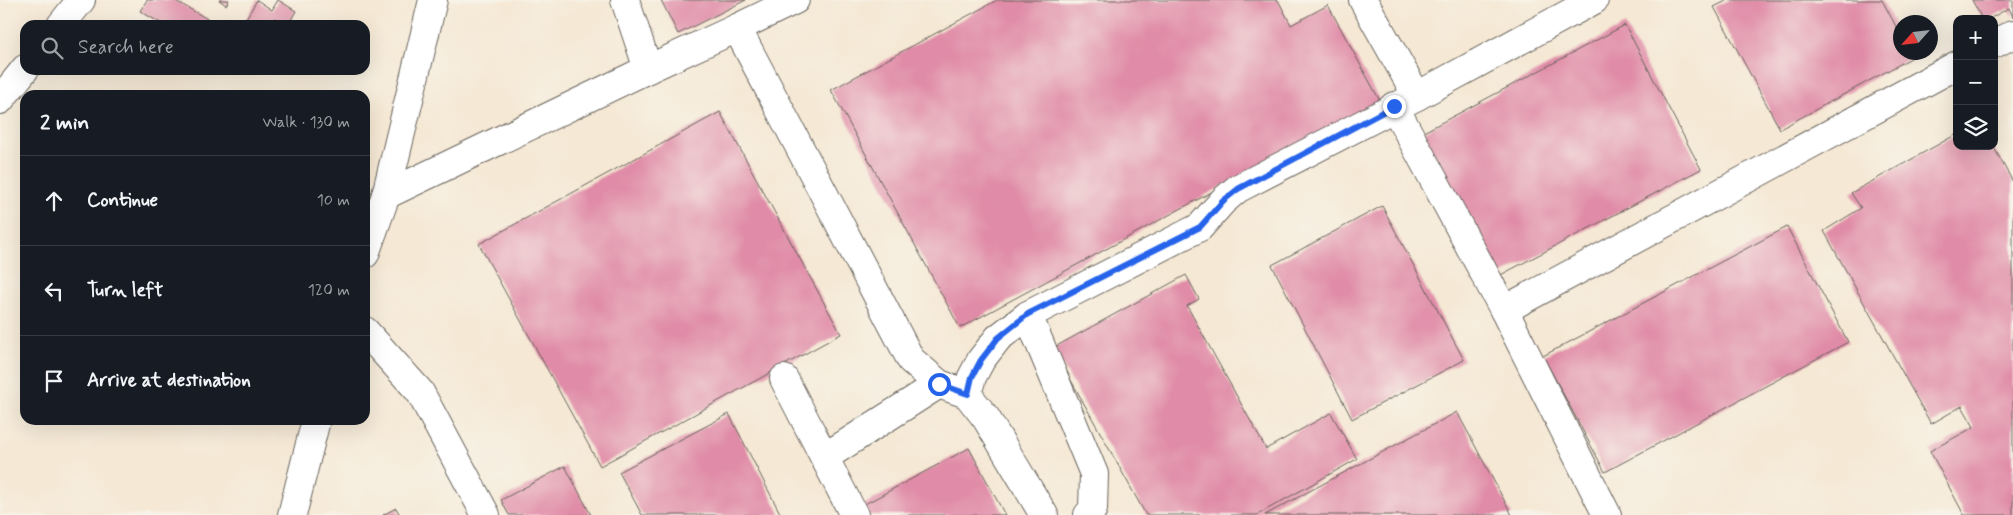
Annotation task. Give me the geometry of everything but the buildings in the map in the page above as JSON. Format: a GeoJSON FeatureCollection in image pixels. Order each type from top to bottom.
{"type":"FeatureCollection","features":[{"type":"Feature","properties":{"kind":"street"},"geometry":{"type":"LineString","coordinates":[[65,20],[81,0]]}},
{"type":"Feature","properties":{"kind":"street"},"geometry":{"type":"LineString","coordinates":[[370,240],[386,195],[433,0]]}},
{"type":"Feature","properties":{"kind":"street"},"geometry":{"type":"LineString","coordinates":[[625,0],[648,69]]}},
{"type":"Feature","properties":{"kind":"street"},"geometry":{"type":"LineString","coordinates":[[386,195],[795,0]]}},
{"type":"Feature","properties":{"kind":"street"},"geometry":{"type":"LineString","coordinates":[[1363,0],[1405,101],[1504,310],[1607,515]]}},
{"type":"Feature","properties":{"kind":"street"},"geometry":{"type":"LineString","coordinates":[[968,394],[972,377],[981,360],[998,338],[1028,314],[1200,227],[1223,201],[1238,189],[1594,0]]}},
{"type":"Feature","properties":{"kind":"street"},"geometry":{"type":"LineString","coordinates":[[737,28],[912,360],[939,384],[968,394],[986,418],[1044,515]]}},
{"type":"Feature","properties":{"kind":"street"},"geometry":{"type":"LineString","coordinates":[[1998,42],[2013,34]]}},
{"type":"Feature","properties":{"kind":"street"},"geometry":{"type":"LineString","coordinates":[[1504,310],[1953,67]]}},
{"type":"Feature","properties":{"kind":"street"},"geometry":{"type":"LineString","coordinates":[[0,100],[20,75]]}},
{"type":"Feature","properties":{"kind":"street"},"geometry":{"type":"LineString","coordinates":[[1028,314],[1094,474],[1093,509],[1088,515]]}},
{"type":"Feature","properties":{"kind":"street"},"geometry":{"type":"LineString","coordinates":[[370,337],[420,392],[486,515]]}},
{"type":"Feature","properties":{"kind":"street"},"geometry":{"type":"LineString","coordinates":[[784,379],[854,515]]}},
{"type":"Feature","properties":{"kind":"street"},"geometry":{"type":"LineString","coordinates":[[825,457],[939,384]]}},
{"type":"Feature","properties":{"kind":"street"},"geometry":{"type":"LineString","coordinates":[[292,515],[315,425]]}},
{"type":"Feature","properties":{"kind":"route"},"geometry":{"type":"LineString","coordinates":[[939,384],[968,394],[972,377],[981,360],[998,338],[1028,314],[1200,227],[1223,201],[1238,189],[1394,106]]}}]}
